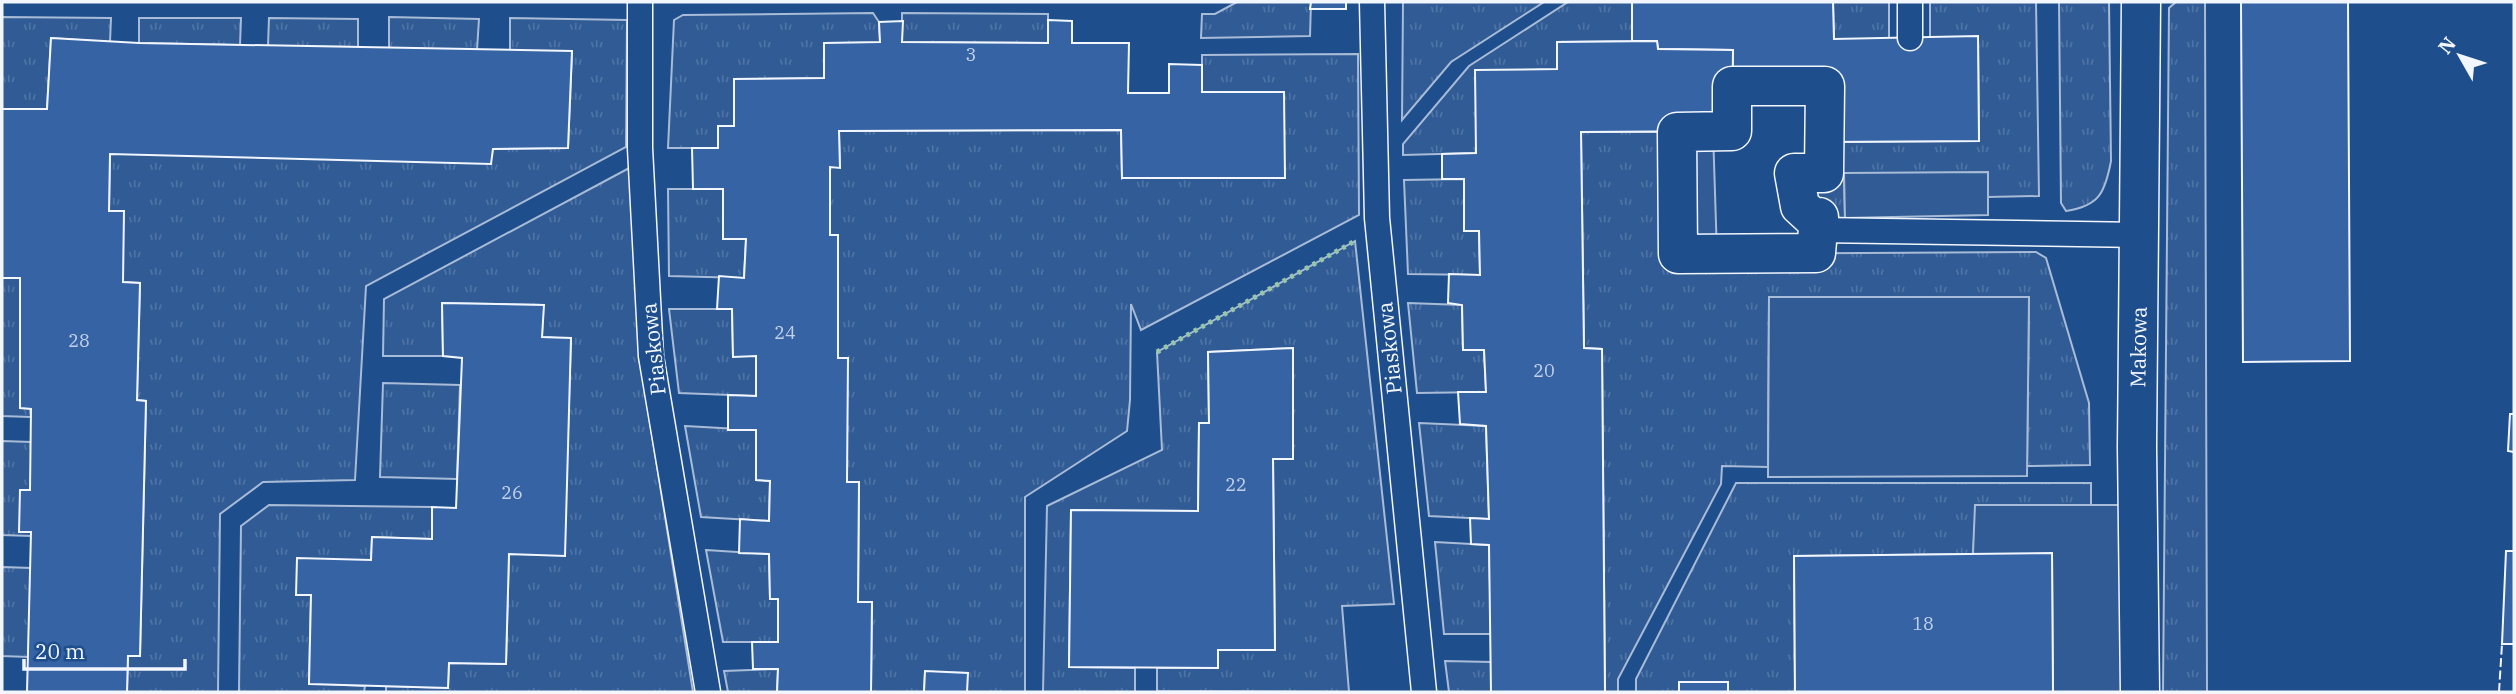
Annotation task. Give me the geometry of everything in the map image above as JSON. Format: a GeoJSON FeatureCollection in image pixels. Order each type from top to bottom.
{"type":"FeatureCollection","features":[{"type":"Feature","properties":{"kind":"street","name":"Makowa"},"geometry":{"type":"LineString","coordinates":[[2140,692],[2137,447],[2141,2]]}},
{"type":"Feature","properties":{"kind":"street"},"geometry":{"type":"LineString","coordinates":[[1732,86],[1825,86],[1824,173],[1794,173],[1800,206],[1812,217],[1819,217],[1818,230],[1816,253],[1678,254],[1677,132],[1732,131],[1732,86]]}},
{"type":"Feature","properties":{"kind":"lane","name":"Piaskowa"},"geometry":{"type":"LineString","coordinates":[[640,2],[640,148],[652,356],[708,692]]}},
{"type":"Feature","properties":{"kind":"lane","name":"Piaskowa"},"geometry":{"type":"LineString","coordinates":[[1372,2],[1377,219],[1424,692]]}},
{"type":"Feature","properties":{"kind":"lane"},"geometry":{"type":"LineString","coordinates":[[1910,2],[1910,38]]}},
{"type":"Feature","properties":{"kind":"lane"},"geometry":{"type":"LineString","coordinates":[[1818,230],[2141,235]]}},
{"type":"Feature","properties":{"kind":"green space"},"geometry":{"type":"Polygon","coordinates":[[[1237,2],[1311,2],[1310,36],[1201,38],[1202,14],[1215,14],[1237,2]]]}},
{"type":"Feature","properties":{"kind":"green space"},"geometry":{"type":"Polygon","coordinates":[[[1403,2],[1544,2],[1451,62],[1402,120],[1403,2]]]}},
{"type":"Feature","properties":{"kind":"green space"},"geometry":{"type":"Polygon","coordinates":[[[1568,2],[1632,2],[1632,41],[1557,42],[1557,69],[1476,153],[1403,155],[1403,144],[1469,66],[1568,2]]]}},
{"type":"Feature","properties":{"kind":"green space"},"geometry":{"type":"Polygon","coordinates":[[[1833,2],[1889,2],[1889,39],[1834,39],[1833,2]]]}},
{"type":"Feature","properties":{"kind":"green space"},"geometry":{"type":"Polygon","coordinates":[[[1930,2],[2036,2],[2039,196],[1988,197],[1988,173],[1844,174],[1845,218],[1812,217],[1800,206],[1826,142],[1979,141],[1978,37],[1930,38],[1930,2]]]}},
{"type":"Feature","properties":{"kind":"green space"},"geometry":{"type":"Polygon","coordinates":[[[2059,2],[2109,2],[2111,161],[2099,196],[2086,206],[2066,211],[2061,203],[2059,2]]]}},
{"type":"Feature","properties":{"kind":"green space"},"geometry":{"type":"Polygon","coordinates":[[[2176,2],[2205,2],[2207,692],[2163,692],[2169,8],[2176,2]]]}},
{"type":"Feature","properties":{"kind":"green space"},"geometry":{"type":"Polygon","coordinates":[[[873,13],[879,22],[880,42],[824,78],[734,79],[734,126],[718,126],[718,148],[668,148],[674,20],[683,15],[873,13]]]}},
{"type":"Feature","properties":{"kind":"green space"},"geometry":{"type":"Polygon","coordinates":[[[902,13],[1048,14],[1048,43],[902,42],[902,13]]]}},
{"type":"Feature","properties":{"kind":"green space"},"geometry":{"type":"Polygon","coordinates":[[[2,17],[111,18],[110,42],[51,38],[47,109],[2,109],[2,17]]]}},
{"type":"Feature","properties":{"kind":"green space"},"geometry":{"type":"Polygon","coordinates":[[[389,17],[479,19],[477,50],[389,48],[389,17]]]}},
{"type":"Feature","properties":{"kind":"green space"},"geometry":{"type":"Polygon","coordinates":[[[139,18],[241,18],[240,45],[139,43],[139,18]]]}},
{"type":"Feature","properties":{"kind":"green space"},"geometry":{"type":"Polygon","coordinates":[[[269,18],[358,19],[358,47],[268,46],[269,18]]]}},
{"type":"Feature","properties":{"kind":"green space"},"geometry":{"type":"Polygon","coordinates":[[[510,18],[627,20],[626,147],[366,286],[355,480],[263,482],[220,514],[218,692],[127,692],[128,656],[140,656],[146,401],[137,400],[140,283],[123,282],[123,211],[109,211],[110,154],[568,148],[572,52],[510,51],[510,18]]]}},
{"type":"Feature","properties":{"kind":"green space"},"geometry":{"type":"Polygon","coordinates":[[[1358,54],[1359,215],[1141,330],[1131,304],[1127,431],[1025,497],[1025,692],[967,692],[967,673],[925,672],[924,692],[871,692],[872,603],[858,602],[859,483],[847,482],[847,358],[838,358],[838,235],[830,235],[830,167],[840,167],[839,131],[1121,130],[1122,178],[1202,92],[1202,55],[1358,54]]]}},
{"type":"Feature","properties":{"kind":"green space"},"geometry":{"type":"Polygon","coordinates":[[[1581,132],[1677,132],[1678,254],[2036,252],[2046,258],[2089,403],[2090,465],[2027,466],[2029,297],[1769,297],[1768,467],[1722,466],[1721,484],[1618,679],[1618,692],[1605,692],[1602,349],[1584,348],[1581,132]]]}},
{"type":"Feature","properties":{"kind":"green space"},"geometry":{"type":"Polygon","coordinates":[[[633,166],[640,360],[693,692],[386,692],[386,686],[448,688],[449,663],[506,664],[509,554],[564,555],[571,339],[542,337],[543,305],[442,303],[443,356],[383,356],[384,299],[633,166]]]}},
{"type":"Feature","properties":{"kind":"green space"},"geometry":{"type":"Polygon","coordinates":[[[1464,179],[1464,230],[1479,231],[1480,275],[1408,274],[1404,180],[1464,179]]]}},
{"type":"Feature","properties":{"kind":"green space"},"geometry":{"type":"Polygon","coordinates":[[[668,189],[723,189],[724,239],[746,239],[744,278],[669,276],[668,189]]]}},
{"type":"Feature","properties":{"kind":"green space"},"geometry":{"type":"Polygon","coordinates":[[[1355,241],[1394,604],[1342,606],[1349,692],[1157,691],[1157,668],[1218,668],[1218,650],[1275,650],[1273,459],[1293,459],[1293,348],[1208,352],[1209,423],[1199,424],[1198,511],[1071,510],[1069,667],[1135,668],[1135,692],[1043,692],[1047,506],[1162,450],[1157,352],[1355,241]]]}},
{"type":"Feature","properties":{"kind":"green space"},"geometry":{"type":"Polygon","coordinates":[[[2,278],[20,278],[31,417],[2,416],[2,278]]]}},
{"type":"Feature","properties":{"kind":"green space"},"geometry":{"type":"Polygon","coordinates":[[[1408,303],[1462,305],[1463,350],[1484,350],[1486,392],[1417,393],[1408,303]]]}},
{"type":"Feature","properties":{"kind":"green space"},"geometry":{"type":"Polygon","coordinates":[[[669,309],[732,309],[733,356],[756,356],[756,396],[679,393],[669,309]]]}},
{"type":"Feature","properties":{"kind":"green space"},"geometry":{"type":"Polygon","coordinates":[[[383,383],[460,385],[457,479],[380,477],[383,383]]]}},
{"type":"Feature","properties":{"kind":"green space"},"geometry":{"type":"Polygon","coordinates":[[[1419,423],[1486,426],[1489,519],[1429,516],[1419,423]]]}},
{"type":"Feature","properties":{"kind":"green space"},"geometry":{"type":"Polygon","coordinates":[[[685,426],[756,430],[756,480],[770,481],[769,521],[701,517],[685,426]]]}},
{"type":"Feature","properties":{"kind":"green space"},"geometry":{"type":"Polygon","coordinates":[[[2,441],[31,442],[31,536],[2,535],[2,441]]]}},
{"type":"Feature","properties":{"kind":"green space"},"geometry":{"type":"Polygon","coordinates":[[[1736,483],[2091,483],[2091,505],[1976,505],[1973,554],[1794,556],[1795,692],[1728,692],[1728,682],[1679,682],[1679,692],[1636,692],[1636,679],[1736,483]]]}},
{"type":"Feature","properties":{"kind":"green space"},"geometry":{"type":"Polygon","coordinates":[[[269,505],[432,507],[432,539],[372,537],[371,560],[296,595],[311,595],[309,683],[365,686],[364,692],[239,692],[241,526],[269,505]]]}},
{"type":"Feature","properties":{"kind":"green space"},"geometry":{"type":"Polygon","coordinates":[[[1435,542],[1489,545],[1491,634],[1444,634],[1435,542]]]}},
{"type":"Feature","properties":{"kind":"green space"},"geometry":{"type":"Polygon","coordinates":[[[706,550],[769,554],[770,598],[778,599],[778,642],[723,642],[706,550]]]}},
{"type":"Feature","properties":{"kind":"green space"},"geometry":{"type":"Polygon","coordinates":[[[2,567],[31,568],[29,657],[2,656],[2,567]]]}},
{"type":"Feature","properties":{"kind":"green space"},"geometry":{"type":"Polygon","coordinates":[[[1445,661],[1491,662],[1491,692],[1449,692],[1445,661]]]}},
{"type":"Feature","properties":{"kind":"green space"},"geometry":{"type":"Polygon","coordinates":[[[778,669],[777,692],[728,692],[724,671],[778,669]]]}},
{"type":"Feature","properties":{"kind":"shaded area"},"geometry":{"type":"Polygon","coordinates":[[[1713,131],[1717,255],[1678,254],[1677,132],[1713,131]]]}},
{"type":"Feature","properties":{"kind":"shaded area"},"geometry":{"type":"Polygon","coordinates":[[[1988,172],[1988,215],[1845,218],[1844,173],[1988,172]]]}},
{"type":"Feature","properties":{"kind":"shaded area"},"geometry":{"type":"Polygon","coordinates":[[[1769,297],[2029,297],[2027,476],[1768,477],[1769,297]]]}},
{"type":"Feature","properties":{"kind":"shaded area"},"geometry":{"type":"Polygon","coordinates":[[[1975,505],[2138,505],[2140,692],[2053,692],[2052,554],[1973,554],[1975,505]]]}},
{"type":"Feature","properties":{"kind":"building"},"geometry":{"type":"Polygon","coordinates":[[[1311,2],[1346,2],[1346,9],[1310,9],[1311,2]]]}},
{"type":"Feature","properties":{"kind":"building"},"geometry":{"type":"Polygon","coordinates":[[[1632,2],[1833,2],[1834,39],[1978,36],[1979,141],[1826,142],[1825,86],[1732,86],[1733,50],[1658,49],[1657,41],[1632,41],[1632,2]]]}},
{"type":"Feature","properties":{"kind":"building"},"geometry":{"type":"Polygon","coordinates":[[[2241,2],[2348,2],[2350,361],[2243,362],[2241,2]]]}},
{"type":"Feature","properties":{"kind":"building"},"geometry":{"type":"Polygon","coordinates":[[[1048,20],[1072,21],[1072,43],[1129,43],[1128,93],[1169,93],[1169,64],[1202,65],[1202,92],[1284,92],[1285,178],[1122,178],[1121,130],[839,131],[840,168],[830,167],[830,235],[838,235],[838,358],[848,358],[847,482],[859,482],[858,602],[872,602],[871,692],[777,692],[778,669],[753,669],[752,642],[778,642],[778,599],[770,599],[769,554],[739,553],[740,519],[769,521],[770,481],[756,480],[756,430],[728,430],[728,395],[756,396],[756,356],[733,357],[732,309],[717,309],[719,276],[744,278],[746,239],[723,239],[723,189],[693,189],[692,148],[718,148],[718,126],[734,126],[734,79],[824,78],[824,43],[880,42],[879,22],[903,21],[902,42],[1048,43],[1048,20]]]}},
{"type":"Feature","properties":{"kind":"building"},"geometry":{"type":"Polygon","coordinates":[[[51,38],[139,43],[572,51],[568,148],[493,149],[491,164],[110,154],[109,211],[124,211],[123,282],[140,283],[137,400],[146,401],[140,656],[128,656],[127,692],[27,692],[31,532],[19,532],[20,490],[30,490],[31,409],[20,408],[20,278],[2,278],[2,109],[47,109],[51,38]]]}},
{"type":"Feature","properties":{"kind":"building"},"geometry":{"type":"Polygon","coordinates":[[[1657,41],[1658,49],[1733,50],[1732,131],[1581,132],[1584,348],[1602,349],[1605,692],[1491,692],[1489,545],[1471,544],[1470,518],[1489,519],[1486,426],[1460,424],[1458,392],[1486,392],[1484,350],[1463,350],[1462,305],[1448,303],[1449,274],[1480,275],[1479,231],[1464,231],[1464,179],[1442,179],[1442,154],[1476,153],[1475,70],[1557,69],[1557,42],[1657,41]]]}},
{"type":"Feature","properties":{"kind":"building"},"geometry":{"type":"Polygon","coordinates":[[[442,303],[544,305],[542,337],[571,338],[565,556],[509,554],[506,664],[449,663],[448,688],[309,684],[311,595],[296,595],[297,558],[371,560],[372,537],[432,539],[432,507],[456,508],[462,358],[443,356],[442,303]]]}},
{"type":"Feature","properties":{"kind":"building"},"geometry":{"type":"Polygon","coordinates":[[[1293,348],[1293,459],[1273,459],[1275,650],[1218,650],[1218,668],[1069,667],[1071,510],[1198,511],[1199,423],[1209,423],[1208,352],[1293,348]]]}},
{"type":"Feature","properties":{"kind":"building"},"geometry":{"type":"Polygon","coordinates":[[[2510,414],[2514,414],[2514,452],[2508,451],[2510,414]]]}},
{"type":"Feature","properties":{"kind":"building"},"geometry":{"type":"Polygon","coordinates":[[[2506,551],[2514,551],[2514,644],[2502,644],[2506,551]]]}},
{"type":"Feature","properties":{"kind":"building"},"geometry":{"type":"Polygon","coordinates":[[[2052,553],[2053,692],[1795,692],[1794,556],[2052,553]]]}},
{"type":"Feature","properties":{"kind":"building"},"geometry":{"type":"Polygon","coordinates":[[[925,671],[968,673],[967,692],[924,692],[925,671]]]}},
{"type":"Feature","properties":{"kind":"building"},"geometry":{"type":"Polygon","coordinates":[[[1679,682],[1728,682],[1728,692],[1679,692],[1679,682]]]}},
{"type":"Feature","properties":{"kind":"hedge"},"geometry":{"type":"LineString","coordinates":[[1157,352],[1355,241]]}},
{"type":"Feature","properties":{"kind":"fence"},"geometry":{"type":"LineString","coordinates":[[2499,692],[2502,644]]}}]}
